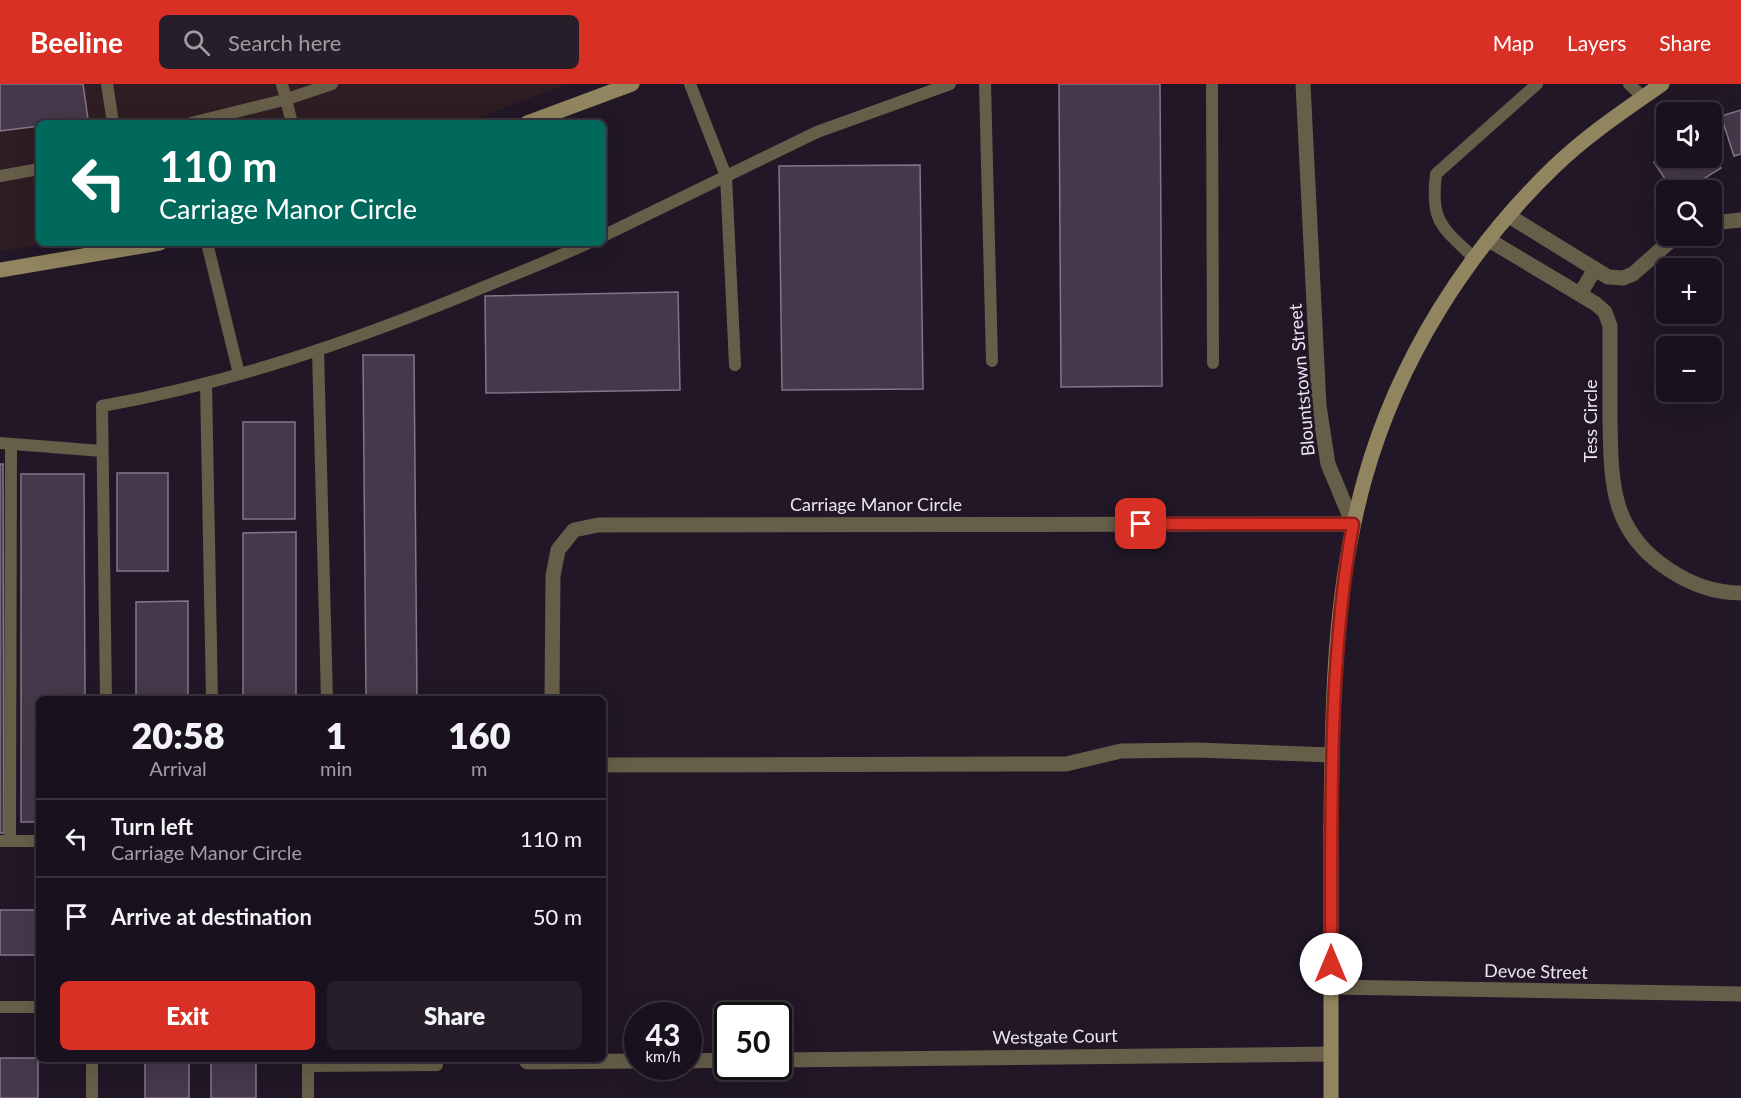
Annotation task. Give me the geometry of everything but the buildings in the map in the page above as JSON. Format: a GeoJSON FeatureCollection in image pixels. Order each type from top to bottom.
{"type":"FeatureCollection","features":[{"type":"Feature","properties":{"kind":"main road"},"geometry":{"type":"LineString","coordinates":[[535,120],[632,84]]}},
{"type":"Feature","properties":{"kind":"main road"},"geometry":{"type":"LineString","coordinates":[[1331,1098],[1332,755],[1336,656],[1343,578],[1365,476],[1387,414],[1430,325],[1474,258],[1555,166],[1613,117],[1662,84]]}},
{"type":"Feature","properties":{"kind":"main road"},"geometry":{"type":"LineString","coordinates":[[0,270],[118,247]]}},
{"type":"Feature","properties":{"kind":"street","name":"Blountstown Street"},"geometry":{"type":"LineString","coordinates":[[1304,84],[1319,406],[1328,464],[1353,524]]}},
{"type":"Feature","properties":{"kind":"street"},"geometry":{"type":"LineString","coordinates":[[1509,216],[1608,277],[1623,278],[1633,274],[1665,246]]}},
{"type":"Feature","properties":{"kind":"street"},"geometry":{"type":"LineString","coordinates":[[1722,223],[1741,220]]}},
{"type":"Feature","properties":{"kind":"street","name":"Tess Circle"},"geometry":{"type":"LineString","coordinates":[[1489,240],[1580,294],[1605,312],[1610,326],[1611,475],[1617,504],[1624,522],[1641,546],[1680,578],[1710,590],[1741,593]]}},
{"type":"Feature","properties":{"kind":"street"},"geometry":{"type":"LineString","coordinates":[[1580,294],[1595,268]]}},
{"type":"Feature","properties":{"kind":"street","name":"Carriage Manor Circle"},"geometry":{"type":"LineString","coordinates":[[552,696],[552,576],[558,550],[574,530],[598,525],[1353,524]]}},
{"type":"Feature","properties":{"kind":"street"},"geometry":{"type":"LineString","coordinates":[[606,765],[1066,764],[1121,751],[1197,750],[1332,755]]}},
{"type":"Feature","properties":{"kind":"street","name":"Devoe Street"},"geometry":{"type":"LineString","coordinates":[[1330,987],[1741,994]]}},
{"type":"Feature","properties":{"kind":"street","name":"Westgate Court"},"geometry":{"type":"LineString","coordinates":[[792,1060],[1331,1054]]}},
{"type":"Feature","properties":{"kind":"street"},"geometry":{"type":"LineString","coordinates":[[606,1061],[624,1061]]}},
{"type":"Feature","properties":{"kind":"lane"},"geometry":{"type":"LineString","coordinates":[[107,84],[113,120]]}},
{"type":"Feature","properties":{"kind":"lane"},"geometry":{"type":"LineString","coordinates":[[282,84],[284,100],[291,120]]}},
{"type":"Feature","properties":{"kind":"lane"},"geometry":{"type":"LineString","coordinates":[[203,120],[284,100],[332,84]]}},
{"type":"Feature","properties":{"kind":"lane"},"geometry":{"type":"LineString","coordinates":[[690,84],[726,176],[735,365]]}},
{"type":"Feature","properties":{"kind":"lane"},"geometry":{"type":"LineString","coordinates":[[606,235],[817,132],[950,84]]}},
{"type":"Feature","properties":{"kind":"lane"},"geometry":{"type":"LineString","coordinates":[[985,84],[992,362]]}},
{"type":"Feature","properties":{"kind":"lane"},"geometry":{"type":"LineString","coordinates":[[1212,84],[1213,363]]}},
{"type":"Feature","properties":{"kind":"lane"},"geometry":{"type":"LineString","coordinates":[[1474,258],[1440,224],[1432,201],[1436,174],[1537,84]]}},
{"type":"Feature","properties":{"kind":"lane"},"geometry":{"type":"LineString","coordinates":[[1629,84],[1643,98]]}},
{"type":"Feature","properties":{"kind":"lane"},"geometry":{"type":"LineString","coordinates":[[0,176],[36,170]]}},
{"type":"Feature","properties":{"kind":"lane"},"geometry":{"type":"LineString","coordinates":[[208,246],[239,374]]}},
{"type":"Feature","properties":{"kind":"lane"},"geometry":{"type":"LineString","coordinates":[[106,696],[102,406],[147,398],[206,383],[318,350],[406,319],[581,246]]}},
{"type":"Feature","properties":{"kind":"lane"},"geometry":{"type":"LineString","coordinates":[[318,350],[327,696]]}},
{"type":"Feature","properties":{"kind":"lane"},"geometry":{"type":"LineString","coordinates":[[206,383],[212,696]]}},
{"type":"Feature","properties":{"kind":"lane"},"geometry":{"type":"LineString","coordinates":[[36,841],[5,841],[5,444],[102,451]]}},
{"type":"Feature","properties":{"kind":"lane"},"geometry":{"type":"LineString","coordinates":[[0,1007],[36,1007]]}},
{"type":"Feature","properties":{"kind":"lane"},"geometry":{"type":"LineString","coordinates":[[92,1062],[92,1098]]}},
{"type":"Feature","properties":{"kind":"lane"},"geometry":{"type":"LineString","coordinates":[[308,1098],[308,1063],[437,1065]]}},
{"type":"Feature","properties":{"kind":"shaded area"},"geometry":{"type":"Polygon","coordinates":[[[0,84],[567,84],[473,120],[36,120],[36,245],[0,251],[0,84]]]}},
{"type":"Feature","properties":{"kind":"route"},"geometry":{"type":"LineString","coordinates":[[1141,524],[1353,524],[1343,578],[1336,656],[1332,755],[1331,964]]}}]}
